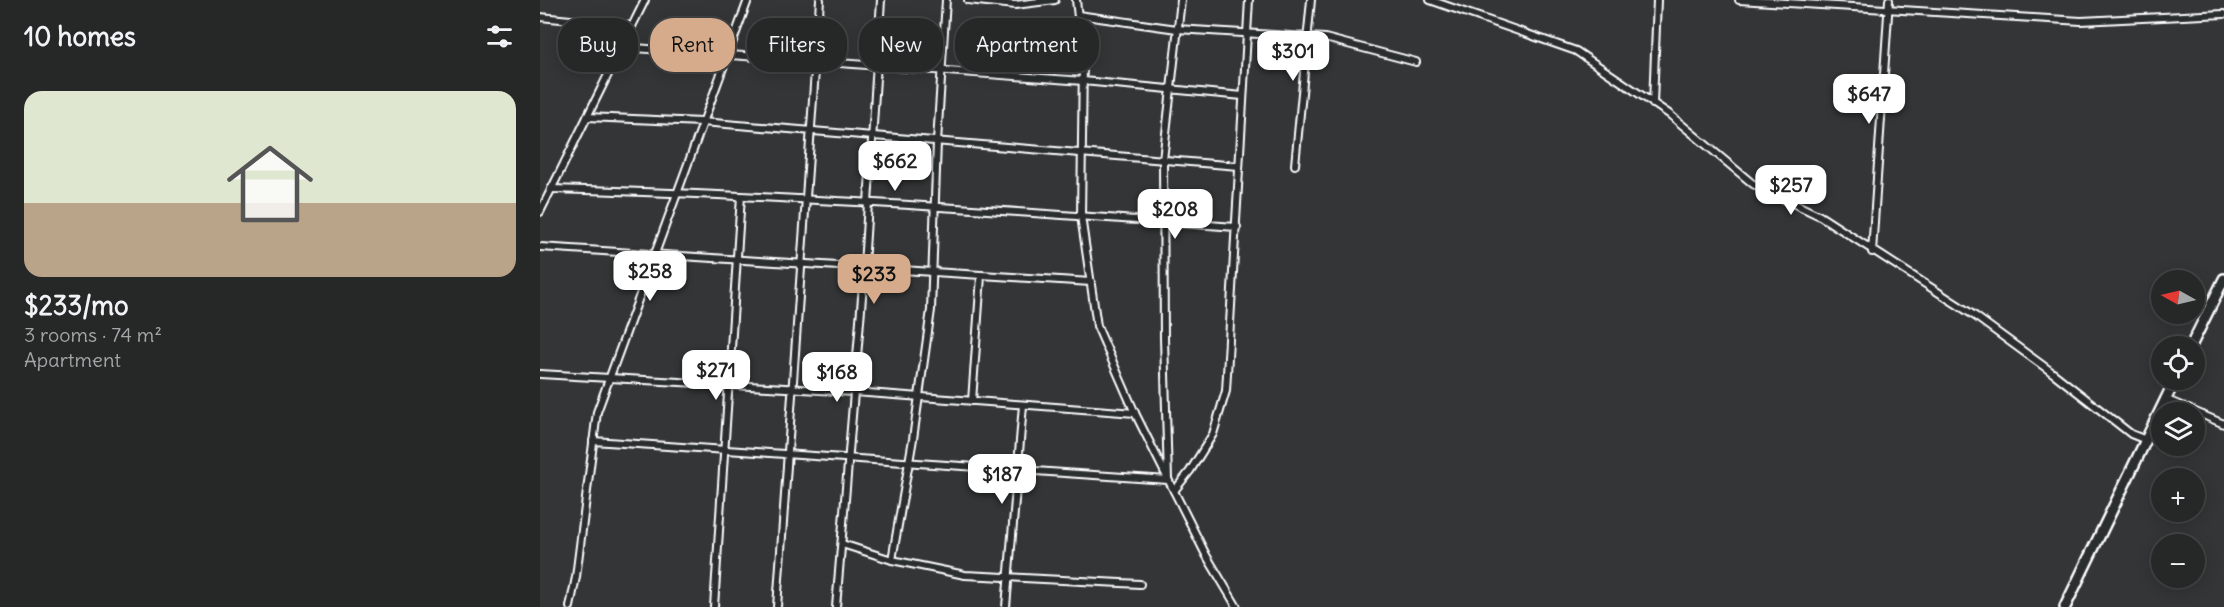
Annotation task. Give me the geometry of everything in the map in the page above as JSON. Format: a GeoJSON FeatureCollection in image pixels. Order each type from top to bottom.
{"type":"FeatureCollection","features":[{"type":"Feature","properties":{"kind":"highway"},"geometry":{"type":"LineString","coordinates":[[2196,336],[2224,279]]}},
{"type":"Feature","properties":{"kind":"highway"},"geometry":{"type":"LineString","coordinates":[[2065,607],[2170,390]]}},
{"type":"Feature","properties":{"kind":"street"},"geometry":{"type":"LineString","coordinates":[[636,18],[645,0]]}},
{"type":"Feature","properties":{"kind":"street"},"geometry":{"type":"LineString","coordinates":[[735,36],[748,0]]}},
{"type":"Feature","properties":{"kind":"street"},"geometry":{"type":"LineString","coordinates":[[819,18],[820,0]]}},
{"type":"Feature","properties":{"kind":"street"},"geometry":{"type":"LineString","coordinates":[[880,18],[881,0]]}},
{"type":"Feature","properties":{"kind":"street"},"geometry":{"type":"LineString","coordinates":[[943,52],[946,0]]}},
{"type":"Feature","properties":{"kind":"street"},"geometry":{"type":"LineString","coordinates":[[968,0],[1015,5],[1056,0]]}},
{"type":"Feature","properties":{"kind":"street"},"geometry":{"type":"LineString","coordinates":[[1076,0],[1083,81],[1081,216],[1097,326],[1135,413],[1168,480],[1206,555],[1237,607]]}},
{"type":"Feature","properties":{"kind":"street"},"geometry":{"type":"LineString","coordinates":[[1168,480],[1163,160],[1181,0]]}},
{"type":"Feature","properties":{"kind":"street"},"geometry":{"type":"LineString","coordinates":[[1174,491],[1190,471],[1213,434],[1226,390],[1249,0]]}},
{"type":"Feature","properties":{"kind":"street"},"geometry":{"type":"LineString","coordinates":[[1295,165],[1310,37],[1311,0]]}},
{"type":"Feature","properties":{"kind":"street"},"geometry":{"type":"LineString","coordinates":[[1430,0],[1576,51],[1653,104],[1753,184],[1820,216],[1872,252],[1975,316],[2131,434],[2146,440]]}},
{"type":"Feature","properties":{"kind":"street"},"geometry":{"type":"LineString","coordinates":[[1653,104],[1657,0]]}},
{"type":"Feature","properties":{"kind":"street"},"geometry":{"type":"LineString","coordinates":[[1738,0],[1822,3],[2081,21],[2224,14]]}},
{"type":"Feature","properties":{"kind":"street"},"geometry":{"type":"LineString","coordinates":[[1872,252],[1889,0]]}},
{"type":"Feature","properties":{"kind":"street"},"geometry":{"type":"LineString","coordinates":[[1078,15],[1178,29],[1325,38],[1416,62]]}},
{"type":"Feature","properties":{"kind":"street"},"geometry":{"type":"LineString","coordinates":[[540,17],[558,19]]}},
{"type":"Feature","properties":{"kind":"street"},"geometry":{"type":"LineString","coordinates":[[943,70],[1243,96]]}},
{"type":"Feature","properties":{"kind":"street"},"geometry":{"type":"LineString","coordinates":[[540,212],[608,72]]}},
{"type":"Feature","properties":{"kind":"street"},"geometry":{"type":"LineString","coordinates":[[570,607],[597,412],[721,72]]}},
{"type":"Feature","properties":{"kind":"street"},"geometry":{"type":"LineString","coordinates":[[777,607],[815,72]]}},
{"type":"Feature","properties":{"kind":"street"},"geometry":{"type":"LineString","coordinates":[[836,607],[864,268],[877,72]]}},
{"type":"Feature","properties":{"kind":"street"},"geometry":{"type":"LineString","coordinates":[[892,560],[909,463],[931,310],[942,72]]}},
{"type":"Feature","properties":{"kind":"street"},"geometry":{"type":"LineString","coordinates":[[586,117],[702,122],[1239,166]]}},
{"type":"Feature","properties":{"kind":"street"},"geometry":{"type":"LineString","coordinates":[[551,189],[677,192],[868,202],[1237,227]]}},
{"type":"Feature","properties":{"kind":"street"},"geometry":{"type":"LineString","coordinates":[[714,607],[741,196]]}},
{"type":"Feature","properties":{"kind":"street"},"geometry":{"type":"LineString","coordinates":[[540,248],[1091,282]]}},
{"type":"Feature","properties":{"kind":"street"},"geometry":{"type":"LineString","coordinates":[[972,401],[981,276]]}},
{"type":"Feature","properties":{"kind":"street"},"geometry":{"type":"LineString","coordinates":[[540,374],[793,388],[1135,413]]}},
{"type":"Feature","properties":{"kind":"street"},"geometry":{"type":"LineString","coordinates":[[2165,399],[2224,424]]}},
{"type":"Feature","properties":{"kind":"street"},"geometry":{"type":"LineString","coordinates":[[1006,607],[1023,405]]}},
{"type":"Feature","properties":{"kind":"street"},"geometry":{"type":"LineString","coordinates":[[593,441],[1168,480]]}},
{"type":"Feature","properties":{"kind":"street"},"geometry":{"type":"LineString","coordinates":[[842,544],[892,560],[965,575],[1140,584]]}}]}
